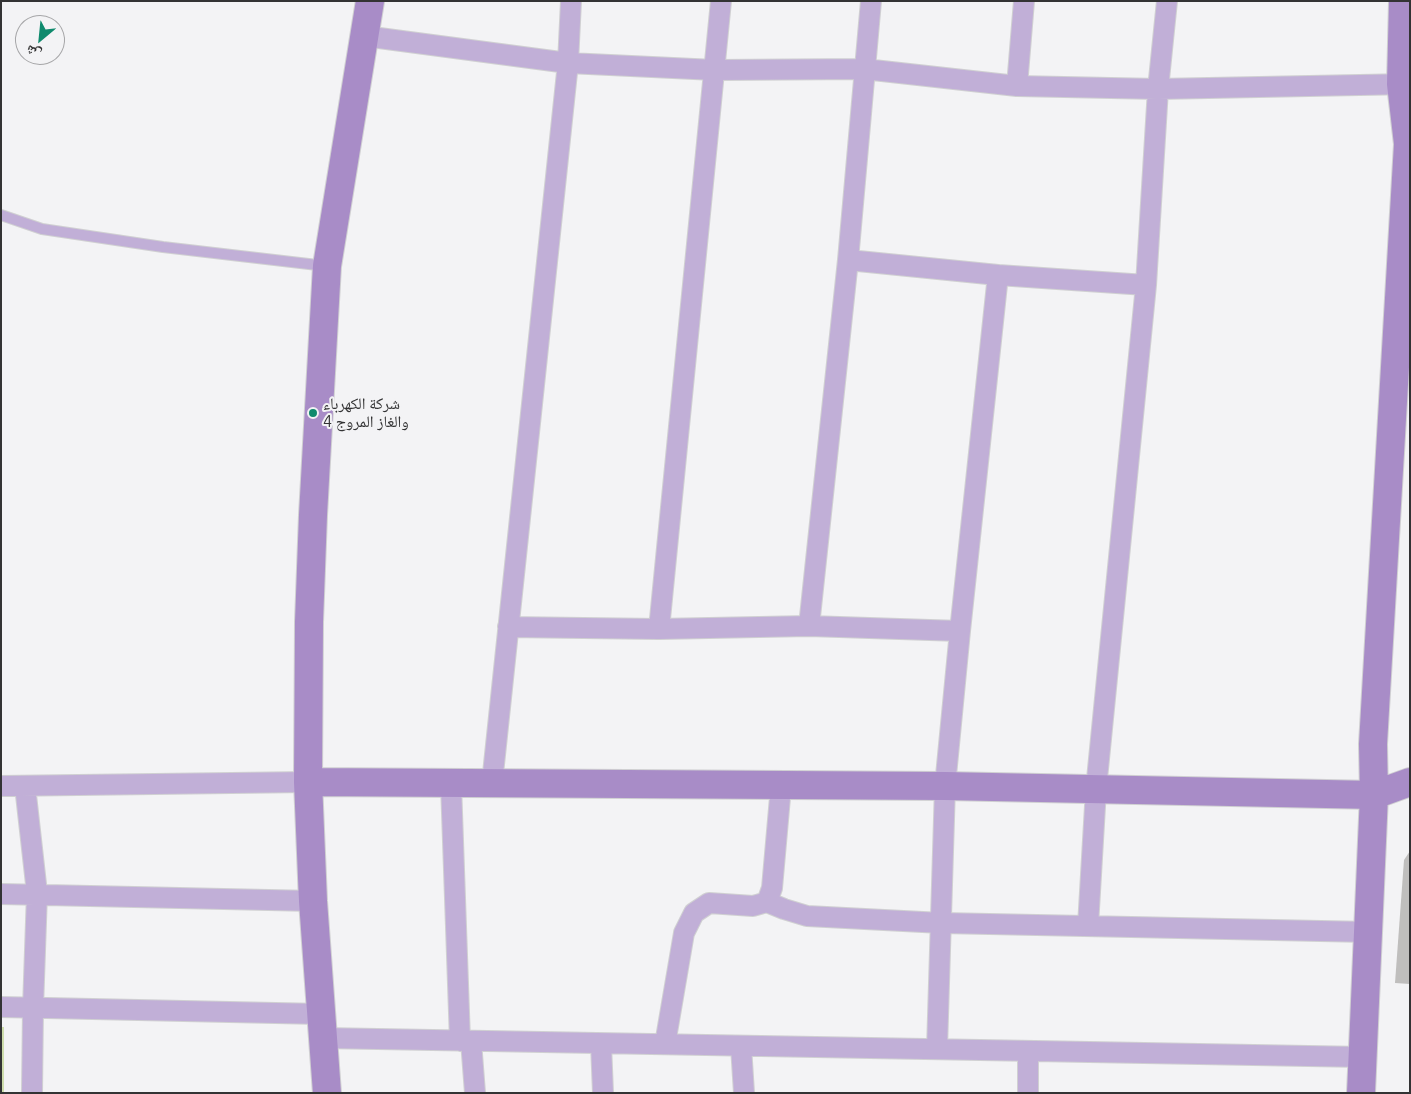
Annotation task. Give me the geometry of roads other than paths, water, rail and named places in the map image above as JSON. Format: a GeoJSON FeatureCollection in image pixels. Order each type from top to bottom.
{"type":"FeatureCollection","features":[{"type":"Feature","properties":{"kind":"street"},"geometry":{"type":"LineString","coordinates":[[327,1093],[313,900],[308,782],[309,622],[313,515],[327,266],[370,1]]}},
{"type":"Feature","properties":{"kind":"street"},"geometry":{"type":"LineString","coordinates":[[492,783],[568,63],[571,1]]}},
{"type":"Feature","properties":{"kind":"street"},"geometry":{"type":"LineString","coordinates":[[659,628],[721,1]]}},
{"type":"Feature","properties":{"kind":"street"},"geometry":{"type":"LineString","coordinates":[[809,626],[848,260],[871,1]]}},
{"type":"Feature","properties":{"kind":"street"},"geometry":{"type":"LineString","coordinates":[[1018,86],[1024,1]]}},
{"type":"Feature","properties":{"kind":"street"},"geometry":{"type":"LineString","coordinates":[[1088,926],[1096,789],[1146,285],[1158,89],[1167,1]]}},
{"type":"Feature","properties":{"kind":"street"},"geometry":{"type":"LineString","coordinates":[[1361,1093],[1374,794],[1374,734],[1409,146],[1403,1]]}},
{"type":"Feature","properties":{"kind":"street"},"geometry":{"type":"LineString","coordinates":[[364,36],[568,63],[715,70],[864,69],[1018,86],[1158,89],[1405,84]]}},
{"type":"Feature","properties":{"kind":"street"},"geometry":{"type":"LineString","coordinates":[[848,260],[998,275],[1146,285]]}},
{"type":"Feature","properties":{"kind":"street"},"geometry":{"type":"LineString","coordinates":[[937,1049],[945,786],[998,275]]}},
{"type":"Feature","properties":{"kind":"street"},"geometry":{"type":"LineString","coordinates":[[508,626],[659,628],[809,626],[960,631]]}},
{"type":"Feature","properties":{"kind":"street"},"geometry":{"type":"LineString","coordinates":[[1,786],[308,782],[492,783],[945,786],[1374,794],[1410,782]]}},
{"type":"Feature","properties":{"kind":"street"},"geometry":{"type":"LineString","coordinates":[[451,784],[465,1041],[475,1093]]}},
{"type":"Feature","properties":{"kind":"street"},"geometry":{"type":"LineString","coordinates":[[25,786],[37,893],[32,1093]]}},
{"type":"Feature","properties":{"kind":"street"},"geometry":{"type":"LineString","coordinates":[[767,902],[772,888],[781,786]]}},
{"type":"Feature","properties":{"kind":"street"},"geometry":{"type":"LineString","coordinates":[[1,894],[37,893],[313,900]]}},
{"type":"Feature","properties":{"kind":"street"},"geometry":{"type":"LineString","coordinates":[[665,1044],[684,933],[694,913],[709,903],[753,906],[767,902],[807,916],[942,923],[1368,932]]}},
{"type":"Feature","properties":{"kind":"street"},"geometry":{"type":"LineString","coordinates":[[1,1007],[322,1026],[465,1041],[1363,1057]]}},
{"type":"Feature","properties":{"kind":"street"},"geometry":{"type":"LineString","coordinates":[[601,1044],[602,1093]]}},
{"type":"Feature","properties":{"kind":"street"},"geometry":{"type":"LineString","coordinates":[[741,1046],[744,1093]]}},
{"type":"Feature","properties":{"kind":"street"},"geometry":{"type":"LineString","coordinates":[[1028,1051],[1028,1093]]}},
{"type":"Feature","properties":{"kind":"lane"},"geometry":{"type":"LineString","coordinates":[[1,215],[42,229],[163,247],[327,266]]}},
{"type":"Feature","properties":{"kind":"place","name":"شركة الكهرباء والغاز المروج 4"},"geometry":{"type":"Point","coordinates":[313,413]}}]}
